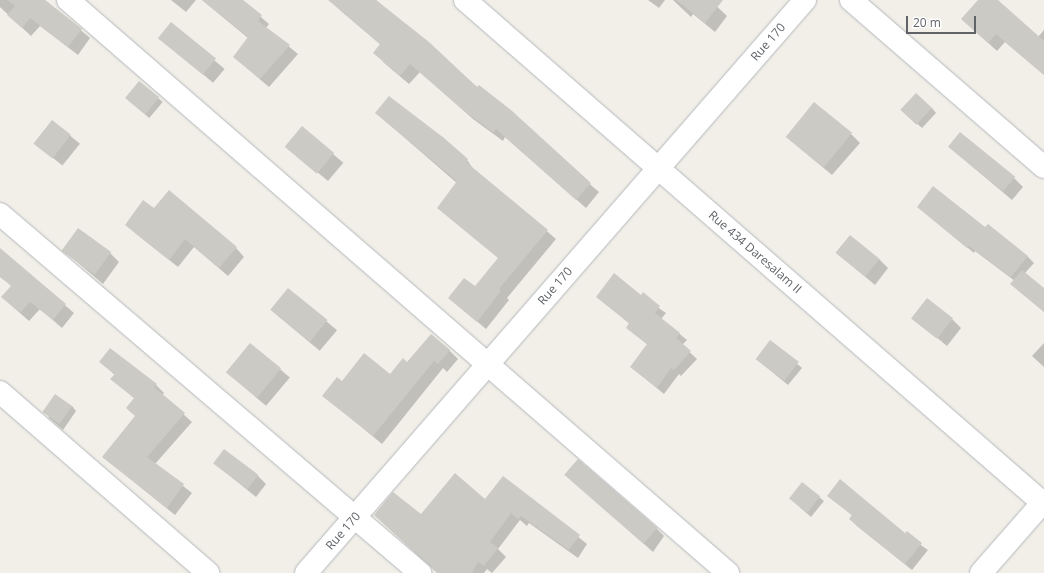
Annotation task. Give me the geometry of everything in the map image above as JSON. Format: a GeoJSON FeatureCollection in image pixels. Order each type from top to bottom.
{"type":"FeatureCollection","features":[{"type":"Feature","properties":{"kind":"street"},"geometry":{"type":"LineString","coordinates":[[68,0],[728,573]]}},
{"type":"Feature","properties":{"kind":"street","name":"Rue 434 Daresalam II"},"geometry":{"type":"LineString","coordinates":[[465,0],[1044,502]]}},
{"type":"Feature","properties":{"kind":"street","name":"Rue 170"},"geometry":{"type":"LineString","coordinates":[[306,573],[805,0]]}},
{"type":"Feature","properties":{"kind":"street"},"geometry":{"type":"LineString","coordinates":[[851,0],[1044,167]]}},
{"type":"Feature","properties":{"kind":"street"},"geometry":{"type":"LineString","coordinates":[[0,214],[420,573]]}},
{"type":"Feature","properties":{"kind":"street"},"geometry":{"type":"LineString","coordinates":[[0,392],[208,573]]}},
{"type":"Feature","properties":{"kind":"street"},"geometry":{"type":"LineString","coordinates":[[981,573],[1044,502]]}},
{"type":"Feature","properties":{"kind":"building"},"geometry":{"type":"Polygon","coordinates":[[[7,0],[45,0],[82,29],[68,47],[30,18],[22,28],[7,15],[15,6],[7,0]]]}},
{"type":"Feature","properties":{"kind":"building"},"geometry":{"type":"Polygon","coordinates":[[[202,0],[243,0],[262,15],[258,21],[290,45],[260,79],[233,57],[248,37],[202,0]]]}},
{"type":"Feature","properties":{"kind":"building"},"geometry":{"type":"Polygon","coordinates":[[[328,0],[376,0],[429,42],[477,87],[479,85],[511,110],[591,183],[576,200],[496,129],[493,132],[463,110],[410,64],[400,76],[373,53],[380,44],[328,0]]]}},
{"type":"Feature","properties":{"kind":"building"},"geometry":{"type":"Polygon","coordinates":[[[676,0],[723,0],[705,23],[676,0]]]}},
{"type":"Feature","properties":{"kind":"building"},"geometry":{"type":"Polygon","coordinates":[[[978,0],[998,0],[1044,41],[1044,75],[996,34],[988,43],[961,19],[978,0]]]}},
{"type":"Feature","properties":{"kind":"building"},"geometry":{"type":"Polygon","coordinates":[[[171,22],[216,59],[203,75],[158,38],[171,22]]]}},
{"type":"Feature","properties":{"kind":"building"},"geometry":{"type":"Polygon","coordinates":[[[139,81],[159,97],[145,114],[125,98],[139,81]]]}},
{"type":"Feature","properties":{"kind":"building"},"geometry":{"type":"Polygon","coordinates":[[[916,93],[932,108],[916,125],[900,110],[916,93]]]}},
{"type":"Feature","properties":{"kind":"building"},"geometry":{"type":"Polygon","coordinates":[[[389,96],[444,138],[468,159],[466,162],[548,230],[499,289],[501,291],[477,322],[448,298],[464,278],[475,286],[498,258],[437,208],[457,181],[375,113],[389,96]]]}},
{"type":"Feature","properties":{"kind":"building"},"geometry":{"type":"Polygon","coordinates":[[[814,102],[852,133],[824,168],[786,137],[814,102]]]}},
{"type":"Feature","properties":{"kind":"building"},"geometry":{"type":"Polygon","coordinates":[[[52,120],[71,135],[52,158],[34,144],[52,120]]]}},
{"type":"Feature","properties":{"kind":"building"},"geometry":{"type":"Polygon","coordinates":[[[302,126],[334,153],[317,174],[285,147],[302,126]]]}},
{"type":"Feature","properties":{"kind":"building"},"geometry":{"type":"Polygon","coordinates":[[[960,132],[1015,177],[1003,191],[948,147],[960,132]]]}},
{"type":"Feature","properties":{"kind":"building"},"geometry":{"type":"Polygon","coordinates":[[[933,186],[985,227],[988,224],[1028,256],[1011,277],[969,246],[967,248],[917,207],[933,186]]]}},
{"type":"Feature","properties":{"kind":"building"},"geometry":{"type":"Polygon","coordinates":[[[169,190],[237,247],[219,268],[185,239],[169,260],[125,225],[143,200],[154,208],[169,190]]]}},
{"type":"Feature","properties":{"kind":"building"},"geometry":{"type":"Polygon","coordinates":[[[78,228],[111,252],[95,275],[62,251],[78,228]]]}},
{"type":"Feature","properties":{"kind":"building"},"geometry":{"type":"Polygon","coordinates":[[[850,235],[880,259],[865,277],[836,253],[850,235]]]}},
{"type":"Feature","properties":{"kind":"building"},"geometry":{"type":"Polygon","coordinates":[[[0,248],[66,304],[53,320],[30,302],[20,313],[1,297],[11,286],[0,276],[0,248]]]}},
{"type":"Feature","properties":{"kind":"building"},"geometry":{"type":"Polygon","coordinates":[[[1022,270],[1044,288],[1044,312],[1010,284],[1022,270]]]}},
{"type":"Feature","properties":{"kind":"building"},"geometry":{"type":"Polygon","coordinates":[[[614,273],[641,295],[643,292],[660,306],[655,313],[680,333],[676,338],[691,351],[674,370],[671,368],[657,388],[630,367],[647,344],[626,328],[629,323],[596,297],[614,273]]]}},
{"type":"Feature","properties":{"kind":"building"},"geometry":{"type":"Polygon","coordinates":[[[288,288],[328,320],[310,342],[270,310],[288,288]]]}},
{"type":"Feature","properties":{"kind":"building"},"geometry":{"type":"Polygon","coordinates":[[[927,298],[953,318],[937,339],[911,318],[927,298]]]}},
{"type":"Feature","properties":{"kind":"building"},"geometry":{"type":"Polygon","coordinates":[[[431,334],[450,350],[438,364],[434,361],[373,436],[322,396],[337,377],[342,381],[364,353],[390,374],[403,358],[407,362],[431,334]]]}},
{"type":"Feature","properties":{"kind":"building"},"geometry":{"type":"Polygon","coordinates":[[[770,340],[799,362],[784,381],[756,359],[770,340]]]}},
{"type":"Feature","properties":{"kind":"building"},"geometry":{"type":"Polygon","coordinates":[[[250,343],[281,368],[257,398],[226,373],[250,343]]]}},
{"type":"Feature","properties":{"kind":"building"},"geometry":{"type":"Polygon","coordinates":[[[110,348],[157,384],[154,387],[185,413],[147,457],[184,484],[167,508],[102,457],[135,416],[126,408],[134,398],[110,379],[115,374],[99,362],[110,348]]]}},
{"type":"Feature","properties":{"kind":"building"},"geometry":{"type":"Polygon","coordinates":[[[55,394],[72,406],[60,424],[42,412],[55,394]]]}},
{"type":"Feature","properties":{"kind":"building"},"geometry":{"type":"Polygon","coordinates":[[[224,449],[258,475],[248,489],[213,463],[224,449]]]}},
{"type":"Feature","properties":{"kind":"building"},"geometry":{"type":"Polygon","coordinates":[[[578,459],[657,528],[643,544],[564,475],[578,459]]]}},
{"type":"Feature","properties":{"kind":"building"},"geometry":{"type":"Polygon","coordinates":[[[455,473],[485,499],[503,476],[580,535],[569,550],[521,516],[518,519],[511,513],[490,542],[498,548],[484,566],[478,562],[472,573],[437,573],[374,515],[393,492],[421,514],[455,473]]]}},
{"type":"Feature","properties":{"kind":"building"},"geometry":{"type":"Polygon","coordinates":[[[840,479],[905,533],[907,531],[922,543],[905,564],[849,519],[852,515],[827,496],[840,479]]]}},
{"type":"Feature","properties":{"kind":"building"},"geometry":{"type":"Polygon","coordinates":[[[802,482],[820,496],[807,513],[789,499],[802,482]]]}}]}
